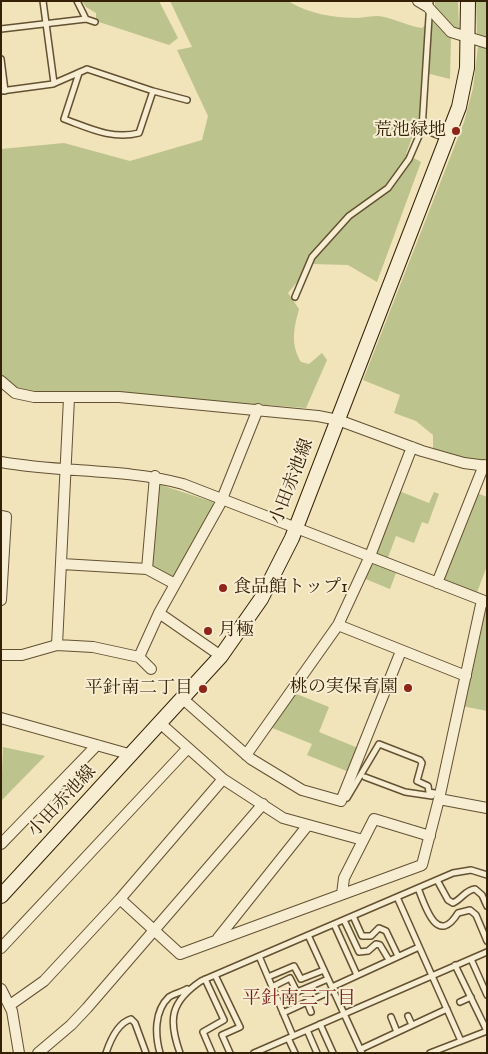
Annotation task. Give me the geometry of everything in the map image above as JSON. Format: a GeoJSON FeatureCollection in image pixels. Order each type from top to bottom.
{"type":"FeatureCollection","features":[{"type":"Feature","properties":{"kind":"street"},"geometry":{"type":"LineString","coordinates":[[418,1],[429,4],[451,32],[487,43]]}},
{"type":"Feature","properties":{"kind":"street","name":"小田赤池線"},"geometry":{"type":"LineString","coordinates":[[1,896],[161,724],[221,656],[261,598],[296,527],[459,107],[467,68],[469,37],[468,1]]}},
{"type":"Feature","properties":{"kind":"street"},"geometry":{"type":"LineString","coordinates":[[1,381],[15,393],[34,397],[119,397],[258,409],[338,420],[412,447],[464,463],[485,466],[438,583]]}},
{"type":"Feature","properties":{"kind":"street"},"geometry":{"type":"LineString","coordinates":[[57,645],[69,398]]}},
{"type":"Feature","properties":{"kind":"street"},"geometry":{"type":"LineString","coordinates":[[139,657],[159,613],[223,499],[258,409]]}},
{"type":"Feature","properties":{"kind":"street"},"geometry":{"type":"LineString","coordinates":[[246,755],[338,625],[370,556],[412,447]]}},
{"type":"Feature","properties":{"kind":"street"},"geometry":{"type":"LineString","coordinates":[[1,462],[67,470],[155,476],[183,484],[484,601],[422,864],[180,954],[120,900]]}},
{"type":"Feature","properties":{"kind":"street"},"geometry":{"type":"LineString","coordinates":[[148,569],[155,476]]}},
{"type":"Feature","properties":{"kind":"street"},"geometry":{"type":"LineString","coordinates":[[1,516],[6,517],[1,600]]}},
{"type":"Feature","properties":{"kind":"street"},"geometry":{"type":"LineString","coordinates":[[62,564],[148,569],[175,584]]}},
{"type":"Feature","properties":{"kind":"street"},"geometry":{"type":"LineString","coordinates":[[159,613],[221,656]]}},
{"type":"Feature","properties":{"kind":"street"},"geometry":{"type":"LineString","coordinates":[[338,625],[466,676]]}},
{"type":"Feature","properties":{"kind":"street"},"geometry":{"type":"LineString","coordinates":[[1,655],[22,655],[57,645],[93,647],[139,657],[151,668]]}},
{"type":"Feature","properties":{"kind":"street"},"geometry":{"type":"LineString","coordinates":[[183,699],[246,755],[302,790],[341,801],[354,773],[401,651]]}},
{"type":"Feature","properties":{"kind":"street"},"geometry":{"type":"LineString","coordinates":[[1,718],[132,755]]}},
{"type":"Feature","properties":{"kind":"street"},"geometry":{"type":"LineString","coordinates":[[161,724],[223,779],[284,818],[363,840]]}},
{"type":"Feature","properties":{"kind":"street"},"geometry":{"type":"LineString","coordinates":[[1,844],[97,745]]}},
{"type":"Feature","properties":{"kind":"street"},"geometry":{"type":"LineString","coordinates":[[1,948],[188,748]]}},
{"type":"Feature","properties":{"kind":"street"},"geometry":{"type":"LineString","coordinates":[[10,1005],[44,981],[120,900],[223,779]]}},
{"type":"Feature","properties":{"kind":"street"},"geometry":{"type":"LineString","coordinates":[[439,796],[487,808]]}},
{"type":"Feature","properties":{"kind":"street"},"geometry":{"type":"LineString","coordinates":[[38,1053],[71,1025],[262,804]]}},
{"type":"Feature","properties":{"kind":"street"},"geometry":{"type":"LineString","coordinates":[[342,894],[344,878],[374,819],[430,836]]}},
{"type":"Feature","properties":{"kind":"street"},"geometry":{"type":"LineString","coordinates":[[218,939],[308,826]]}},
{"type":"Feature","properties":{"kind":"street"},"geometry":{"type":"LineString","coordinates":[[1,989],[10,1005],[20,1053]]}},
{"type":"Feature","properties":{"kind":"lane"},"geometry":{"type":"LineString","coordinates":[[42,1],[54,83]]}},
{"type":"Feature","properties":{"kind":"lane"},"geometry":{"type":"LineString","coordinates":[[77,1],[86,19]]}},
{"type":"Feature","properties":{"kind":"lane"},"geometry":{"type":"LineString","coordinates":[[294,297],[312,257],[349,216],[388,188],[409,159],[422,129],[429,4]]}},
{"type":"Feature","properties":{"kind":"lane"},"geometry":{"type":"LineString","coordinates":[[1,29],[86,19],[95,22]]}},
{"type":"Feature","properties":{"kind":"lane"},"geometry":{"type":"LineString","coordinates":[[1,59],[3,91],[54,83],[87,69],[187,100]]}},
{"type":"Feature","properties":{"kind":"lane"},"geometry":{"type":"LineString","coordinates":[[79,73],[64,119],[109,135],[127,136],[138,133],[153,91]]}},
{"type":"Feature","properties":{"kind":"lane"},"geometry":{"type":"LineString","coordinates":[[422,129],[447,138]]}},
{"type":"Feature","properties":{"kind":"lane"},"geometry":{"type":"LineString","coordinates":[[341,801],[344,802],[379,744],[420,760],[422,763],[417,782],[428,786],[429,792],[439,796]]}},
{"type":"Feature","properties":{"kind":"lane"},"geometry":{"type":"LineString","coordinates":[[364,777],[405,792],[439,796]]}},
{"type":"Feature","properties":{"kind":"lane"},"geometry":{"type":"LineString","coordinates":[[160,1053],[156,1038],[158,1016],[169,997],[215,975],[453,873],[471,870],[487,875]]}},
{"type":"Feature","properties":{"kind":"lane"},"geometry":{"type":"LineString","coordinates":[[437,880],[448,900],[453,903],[460,900],[469,890],[475,889],[482,895],[487,906]]}},
{"type":"Feature","properties":{"kind":"lane"},"geometry":{"type":"LineString","coordinates":[[418,888],[433,922],[439,926],[446,926],[453,922],[458,913],[470,910],[476,915],[487,941]]}},
{"type":"Feature","properties":{"kind":"lane"},"geometry":{"type":"LineString","coordinates":[[397,897],[460,1041]]}},
{"type":"Feature","properties":{"kind":"lane"},"geometry":{"type":"LineString","coordinates":[[353,916],[362,936],[371,936],[379,928],[386,931],[398,956]]}},
{"type":"Feature","properties":{"kind":"lane"},"geometry":{"type":"LineString","coordinates":[[344,920],[359,952],[368,952],[376,944],[380,945],[389,960]]}},
{"type":"Feature","properties":{"kind":"lane"},"geometry":{"type":"LineString","coordinates":[[334,924],[340,944],[357,975]]}},
{"type":"Feature","properties":{"kind":"lane"},"geometry":{"type":"LineString","coordinates":[[308,935],[362,1051],[446,1009]]}},
{"type":"Feature","properties":{"kind":"lane"},"geometry":{"type":"LineString","coordinates":[[283,1013],[357,975],[419,947]]}},
{"type":"Feature","properties":{"kind":"lane"},"geometry":{"type":"LineString","coordinates":[[254,1053],[265,1051],[320,1024],[487,952]]}},
{"type":"Feature","properties":{"kind":"lane"},"geometry":{"type":"LineString","coordinates":[[259,956],[283,1013],[295,1053]]}},
{"type":"Feature","properties":{"kind":"lane"},"geometry":{"type":"LineString","coordinates":[[471,959],[486,992]]}},
{"type":"Feature","properties":{"kind":"lane"},"geometry":{"type":"LineString","coordinates":[[268,977],[294,966],[301,979],[324,970]]}},
{"type":"Feature","properties":{"kind":"lane"},"geometry":{"type":"LineString","coordinates":[[430,1053],[487,1031],[456,966]]}},
{"type":"Feature","properties":{"kind":"lane"},"geometry":{"type":"LineString","coordinates":[[215,975],[240,1027],[222,1036],[230,1053]]}},
{"type":"Feature","properties":{"kind":"lane"},"geometry":{"type":"LineString","coordinates":[[272,987],[290,978],[297,992],[328,979]]}},
{"type":"Feature","properties":{"kind":"lane"},"geometry":{"type":"LineString","coordinates":[[206,980],[224,1020],[203,1032],[212,1053]]}},
{"type":"Feature","properties":{"kind":"lane"},"geometry":{"type":"LineString","coordinates":[[180,1053],[172,1031],[174,1012],[184,994],[192,987]]}},
{"type":"Feature","properties":{"kind":"lane"},"geometry":{"type":"LineString","coordinates":[[460,1002],[471,997]]}},
{"type":"Feature","properties":{"kind":"lane"},"geometry":{"type":"LineString","coordinates":[[307,1002],[311,1012]]}},
{"type":"Feature","properties":{"kind":"lane"},"geometry":{"type":"LineString","coordinates":[[391,1016],[398,1032]]}},
{"type":"Feature","properties":{"kind":"lane"},"geometry":{"type":"LineString","coordinates":[[408,1016],[412,1025]]}},
{"type":"Feature","properties":{"kind":"lane"},"geometry":{"type":"LineString","coordinates":[[106,1053],[116,1032],[125,1021],[131,1019],[135,1023],[146,1053]]}},
{"type":"Feature","properties":{"kind":"lane"},"geometry":{"type":"LineString","coordinates":[[320,1024],[333,1049]]}},
{"type":"Feature","properties":{"kind":"lane"},"geometry":{"type":"LineString","coordinates":[[307,1030],[317,1053]]}},
{"type":"Feature","properties":{"kind":"green space"},"geometry":{"type":"Polygon","coordinates":[[[82,1],[159,1],[178,38],[169,45],[96,21],[96,13],[86,7],[82,1]]]}},
{"type":"Feature","properties":{"kind":"green space"},"geometry":{"type":"Polygon","coordinates":[[[170,1],[288,1],[304,9],[331,16],[359,18],[378,16],[422,28],[431,20],[451,37],[450,79],[422,72],[419,118],[406,154],[421,162],[377,282],[348,265],[312,264],[288,293],[299,309],[294,342],[301,362],[309,364],[322,353],[327,360],[306,408],[120,394],[36,393],[17,390],[1,377],[1,149],[64,143],[130,161],[202,140],[208,116],[177,50],[192,47],[170,1]]]}},
{"type":"Feature","properties":{"kind":"green space"},"geometry":{"type":"Polygon","coordinates":[[[435,1],[458,1],[459,30],[454,29],[435,7],[435,1]]]}},
{"type":"Feature","properties":{"kind":"green space"},"geometry":{"type":"Polygon","coordinates":[[[476,1],[487,1],[487,39],[477,35],[476,1]]]}},
{"type":"Feature","properties":{"kind":"green space"},"geometry":{"type":"Polygon","coordinates":[[[481,45],[487,48],[487,462],[464,460],[433,450],[433,435],[416,421],[394,413],[400,395],[363,380],[464,122],[473,88],[478,46],[481,45]]]}},
{"type":"Feature","properties":{"kind":"green space"},"geometry":{"type":"Polygon","coordinates":[[[161,485],[213,502],[214,506],[176,577],[171,578],[151,565],[157,487],[161,485]]]}},
{"type":"Feature","properties":{"kind":"green space"},"geometry":{"type":"Polygon","coordinates":[[[399,491],[429,503],[434,492],[439,494],[428,524],[422,522],[414,543],[396,536],[387,560],[379,556],[376,551],[399,491]]]}},
{"type":"Feature","properties":{"kind":"green space"},"geometry":{"type":"Polygon","coordinates":[[[477,493],[487,497],[487,566],[476,595],[447,583],[443,577],[477,493]]]}},
{"type":"Feature","properties":{"kind":"green space"},"geometry":{"type":"Polygon","coordinates":[[[374,564],[396,573],[390,589],[363,578],[369,566],[374,564]]]}},
{"type":"Feature","properties":{"kind":"green space"},"geometry":{"type":"Polygon","coordinates":[[[487,609],[487,711],[462,706],[482,611],[487,609]]]}},
{"type":"Feature","properties":{"kind":"green space"},"geometry":{"type":"Polygon","coordinates":[[[294,693],[329,707],[319,732],[358,748],[349,772],[307,755],[312,744],[270,727],[294,693]]]}},
{"type":"Feature","properties":{"kind":"green space"},"geometry":{"type":"Polygon","coordinates":[[[3,747],[45,756],[1,801],[3,747]]]}},
{"type":"Feature","properties":{"kind":"place","name":"荒池緑地"},"geometry":{"type":"Point","coordinates":[456,131]}},
{"type":"Feature","properties":{"kind":"place","name":"食品館トップ1"},"geometry":{"type":"Point","coordinates":[223,588]}},
{"type":"Feature","properties":{"kind":"place","name":"月極"},"geometry":{"type":"Point","coordinates":[208,631]}},
{"type":"Feature","properties":{"kind":"place","name":"桃の実保育園"},"geometry":{"type":"Point","coordinates":[408,688]}},
{"type":"Feature","properties":{"kind":"place","name":"平針南二丁目"},"geometry":{"type":"Point","coordinates":[203,689]}},
{"type":"Feature","properties":{"kind":"district","name":"平針南三丁目"},"geometry":{"type":"Point","coordinates":[299,1000]}}]}
